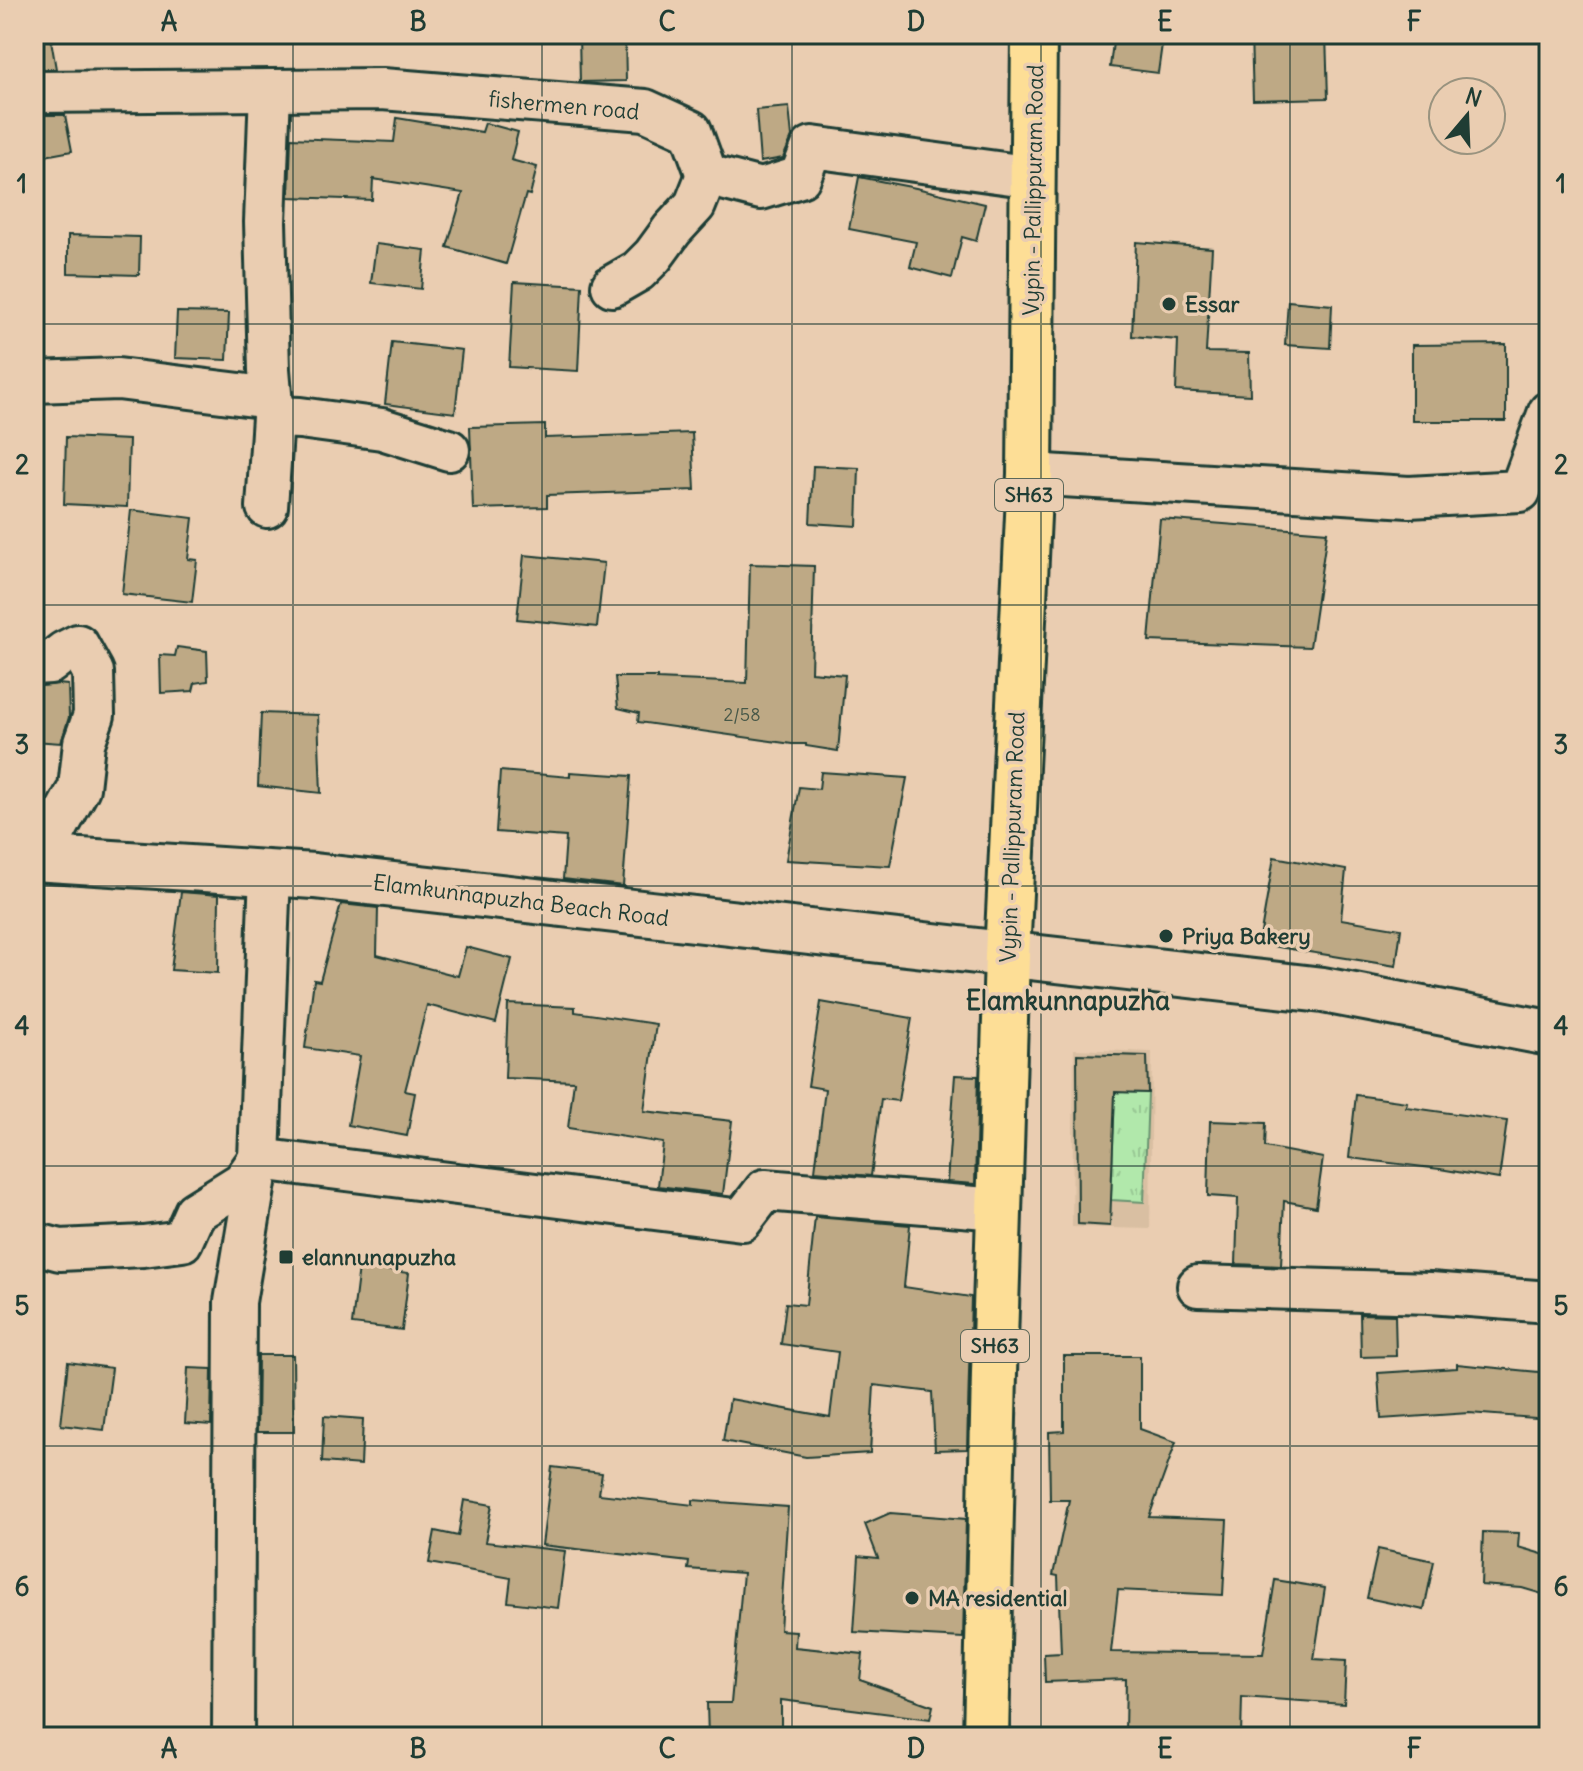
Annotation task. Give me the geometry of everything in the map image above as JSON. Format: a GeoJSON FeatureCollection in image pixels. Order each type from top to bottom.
{"type":"FeatureCollection","features":[{"type":"Feature","properties":{"kind":"main road","name":"Vypin - Pallippuram Road"},"geometry":{"type":"LineString","coordinates":[[986,1737],[1007,956],[1030,474],[1034,34]]}},
{"type":"Feature","properties":{"kind":"main road","name":"Elamkunnapuzha Beach Road"},"geometry":{"type":"LineString","coordinates":[[39,858],[314,876],[1323,990],[1549,1033]]}},
{"type":"Feature","properties":{"kind":"street","name":"fishermen road"},"geometry":{"type":"LineString","coordinates":[[34,92],[382,89],[645,110],[691,131],[707,175]]}},
{"type":"Feature","properties":{"kind":"street"},"geometry":{"type":"LineString","coordinates":[[267,507],[272,408],[265,222],[270,90]]}},
{"type":"Feature","properties":{"kind":"street"},"geometry":{"type":"LineString","coordinates":[[612,286],[638,271],[653,256],[695,205],[707,175],[761,189],[800,177],[812,147],[1033,177]]}},
{"type":"Feature","properties":{"kind":"street"},"geometry":{"type":"LineString","coordinates":[[34,382],[118,379],[272,408],[300,418],[382,429],[449,450]]}},
{"type":"Feature","properties":{"kind":"street"},"geometry":{"type":"LineString","coordinates":[[1030,474],[1409,497],[1520,491],[1549,412]]}},
{"type":"Feature","properties":{"kind":"street"},"geometry":{"type":"LineString","coordinates":[[34,664],[50,663],[78,645],[93,672],[94,715],[84,743],[79,788],[39,858]]}},
{"type":"Feature","properties":{"kind":"street"},"geometry":{"type":"LineString","coordinates":[[233,1737],[235,1302],[259,1159],[270,873]]}},
{"type":"Feature","properties":{"kind":"street"},"geometry":{"type":"LineString","coordinates":[[259,1159],[742,1220],[765,1190],[999,1209]]}},
{"type":"Feature","properties":{"kind":"street"},"geometry":{"type":"LineString","coordinates":[[34,1243],[60,1250],[182,1241],[195,1212],[243,1182],[259,1159]]}},
{"type":"Feature","properties":{"kind":"street"},"geometry":{"type":"LineString","coordinates":[[1198,1286],[1430,1293],[1549,1302]]}},
{"type":"Feature","properties":{"kind":"shaded area"},"geometry":{"type":"Polygon","coordinates":[[[1074,1049],[1152,1052],[1150,1229],[1072,1227],[1074,1049]]]}},
{"type":"Feature","properties":{"kind":"green space"},"geometry":{"type":"Polygon","coordinates":[[[1115,1092],[1148,1093],[1144,1202],[1111,1200],[1115,1092]]]}},
{"type":"Feature","properties":{"kind":"building"},"geometry":{"type":"Polygon","coordinates":[[[34,34],[50,34],[56,69],[34,69],[34,34]]]}},
{"type":"Feature","properties":{"kind":"building"},"geometry":{"type":"Polygon","coordinates":[[[579,34],[625,34],[626,81],[580,82],[579,34]]]}},
{"type":"Feature","properties":{"kind":"building"},"geometry":{"type":"Polygon","coordinates":[[[1114,34],[1163,37],[1158,73],[1110,67],[1114,34]]]}},
{"type":"Feature","properties":{"kind":"building"},"geometry":{"type":"Polygon","coordinates":[[[1251,34],[1326,34],[1328,98],[1253,100],[1251,34]]]}},
{"type":"Feature","properties":{"kind":"building"},"geometry":{"type":"Polygon","coordinates":[[[789,107],[792,137],[783,158],[760,162],[756,110],[789,107]]]}},
{"type":"Feature","properties":{"kind":"building"},"geometry":{"type":"Polygon","coordinates":[[[34,115],[65,115],[72,151],[34,158],[34,115]]]}},
{"type":"Feature","properties":{"kind":"building"},"geometry":{"type":"Polygon","coordinates":[[[397,118],[482,132],[485,123],[518,132],[511,160],[537,167],[506,264],[447,247],[463,193],[373,179],[372,200],[289,197],[291,138],[394,142],[397,118]]]}},
{"type":"Feature","properties":{"kind":"building"},"geometry":{"type":"Polygon","coordinates":[[[859,177],[985,204],[976,241],[962,237],[952,278],[910,267],[916,242],[849,229],[859,177]]]}},
{"type":"Feature","properties":{"kind":"building"},"geometry":{"type":"Polygon","coordinates":[[[68,235],[140,237],[139,275],[68,273],[68,235]]]}},
{"type":"Feature","properties":{"kind":"building"},"geometry":{"type":"Polygon","coordinates":[[[1136,242],[1212,248],[1206,352],[1249,353],[1250,395],[1176,391],[1178,340],[1132,336],[1136,242]]]}},
{"type":"Feature","properties":{"kind":"building"},"geometry":{"type":"Polygon","coordinates":[[[376,244],[425,250],[421,289],[371,283],[376,244]]]}},
{"type":"Feature","properties":{"kind":"building"},"geometry":{"type":"Polygon","coordinates":[[[514,282],[582,286],[578,371],[509,367],[514,282]]]}},
{"type":"Feature","properties":{"kind":"building"},"geometry":{"type":"Polygon","coordinates":[[[1288,301],[1332,305],[1330,348],[1285,345],[1288,301]]]}},
{"type":"Feature","properties":{"kind":"building"},"geometry":{"type":"Polygon","coordinates":[[[177,312],[229,313],[227,360],[175,358],[177,312]]]}},
{"type":"Feature","properties":{"kind":"building"},"geometry":{"type":"Polygon","coordinates":[[[392,342],[462,350],[455,413],[385,404],[392,342]]]}},
{"type":"Feature","properties":{"kind":"building"},"geometry":{"type":"Polygon","coordinates":[[[1506,344],[1506,421],[1412,421],[1412,345],[1506,344]]]}},
{"type":"Feature","properties":{"kind":"building"},"geometry":{"type":"Polygon","coordinates":[[[545,425],[545,438],[692,433],[695,490],[547,495],[547,507],[473,509],[470,427],[545,425]]]}},
{"type":"Feature","properties":{"kind":"building"},"geometry":{"type":"Polygon","coordinates":[[[66,437],[129,440],[127,507],[64,504],[66,437]]]}},
{"type":"Feature","properties":{"kind":"building"},"geometry":{"type":"Polygon","coordinates":[[[813,466],[859,468],[857,526],[810,523],[813,466]]]}},
{"type":"Feature","properties":{"kind":"building"},"geometry":{"type":"Polygon","coordinates":[[[131,510],[193,518],[188,559],[197,560],[192,602],[122,594],[131,510]]]}},
{"type":"Feature","properties":{"kind":"building"},"geometry":{"type":"Polygon","coordinates":[[[1160,519],[1327,532],[1310,647],[1149,641],[1160,519]]]}},
{"type":"Feature","properties":{"kind":"building"},"geometry":{"type":"Polygon","coordinates":[[[524,555],[604,563],[597,627],[517,619],[524,555]]]}},
{"type":"Feature","properties":{"kind":"building"},"geometry":{"type":"Polygon","coordinates":[[[750,564],[814,566],[811,672],[845,675],[838,751],[638,722],[639,713],[618,708],[615,677],[747,683],[750,564]]]}},
{"type":"Feature","properties":{"kind":"building"},"geometry":{"type":"Polygon","coordinates":[[[177,647],[207,651],[208,681],[195,683],[193,691],[161,693],[160,655],[175,656],[177,647]]]}},
{"type":"Feature","properties":{"kind":"building"},"geometry":{"type":"Polygon","coordinates":[[[68,685],[69,717],[61,743],[34,741],[34,687],[68,685]]]}},
{"type":"Feature","properties":{"kind":"building"},"geometry":{"type":"Polygon","coordinates":[[[261,713],[318,715],[321,793],[258,786],[261,713]]]}},
{"type":"Feature","properties":{"kind":"building"},"geometry":{"type":"Polygon","coordinates":[[[500,771],[570,777],[570,772],[631,776],[623,886],[563,879],[566,837],[496,832],[500,771]]]}},
{"type":"Feature","properties":{"kind":"building"},"geometry":{"type":"Polygon","coordinates":[[[821,772],[907,778],[890,866],[786,860],[799,787],[819,789],[821,772]]]}},
{"type":"Feature","properties":{"kind":"building"},"geometry":{"type":"Polygon","coordinates":[[[1274,857],[1346,870],[1341,919],[1401,929],[1396,966],[1259,944],[1274,857]]]}},
{"type":"Feature","properties":{"kind":"building"},"geometry":{"type":"Polygon","coordinates":[[[181,892],[219,895],[218,973],[171,970],[181,892]]]}},
{"type":"Feature","properties":{"kind":"building"},"geometry":{"type":"Polygon","coordinates":[[[341,904],[378,908],[377,955],[458,976],[466,947],[512,959],[496,1023],[427,1005],[405,1091],[415,1093],[407,1136],[348,1125],[360,1056],[305,1048],[314,980],[320,981],[341,904]]]}},
{"type":"Feature","properties":{"kind":"building"},"geometry":{"type":"Polygon","coordinates":[[[821,1002],[912,1018],[898,1101],[881,1099],[871,1176],[815,1171],[825,1089],[808,1086],[821,1002]]]}},
{"type":"Feature","properties":{"kind":"building"},"geometry":{"type":"Polygon","coordinates":[[[508,1004],[575,1007],[575,1012],[656,1024],[644,1111],[732,1121],[723,1194],[658,1186],[663,1143],[568,1128],[574,1081],[505,1078],[508,1004]]]}},
{"type":"Feature","properties":{"kind":"building"},"geometry":{"type":"Polygon","coordinates":[[[1077,1054],[1147,1056],[1148,1093],[1115,1092],[1110,1226],[1078,1224],[1077,1054]]]}},
{"type":"Feature","properties":{"kind":"building"},"geometry":{"type":"Polygon","coordinates":[[[955,1075],[978,1076],[975,1184],[947,1182],[955,1075]]]}},
{"type":"Feature","properties":{"kind":"building"},"geometry":{"type":"Polygon","coordinates":[[[1356,1095],[1407,1102],[1406,1107],[1507,1121],[1499,1179],[1349,1158],[1356,1095]]]}},
{"type":"Feature","properties":{"kind":"building"},"geometry":{"type":"Polygon","coordinates":[[[1210,1121],[1266,1123],[1265,1147],[1323,1158],[1316,1207],[1284,1201],[1281,1266],[1236,1264],[1238,1198],[1208,1196],[1210,1121]]]}},
{"type":"Feature","properties":{"kind":"building"},"geometry":{"type":"Polygon","coordinates":[[[815,1217],[910,1225],[904,1287],[971,1297],[967,1449],[935,1450],[932,1392],[874,1385],[870,1453],[806,1457],[723,1441],[730,1399],[830,1417],[838,1352],[781,1344],[786,1303],[806,1305],[815,1217]]]}},
{"type":"Feature","properties":{"kind":"building"},"geometry":{"type":"Polygon","coordinates":[[[359,1267],[409,1273],[402,1330],[352,1324],[359,1267]]]}},
{"type":"Feature","properties":{"kind":"building"},"geometry":{"type":"Polygon","coordinates":[[[1360,1314],[1395,1315],[1396,1356],[1361,1357],[1360,1314]]]}},
{"type":"Feature","properties":{"kind":"building"},"geometry":{"type":"Polygon","coordinates":[[[258,1355],[293,1355],[294,1432],[257,1432],[258,1355]]]}},
{"type":"Feature","properties":{"kind":"building"},"geometry":{"type":"Polygon","coordinates":[[[1064,1356],[1140,1356],[1140,1429],[1176,1442],[1149,1517],[1227,1520],[1223,1595],[1118,1590],[1111,1652],[1263,1654],[1275,1580],[1325,1588],[1314,1659],[1346,1661],[1344,1704],[1242,1697],[1241,1736],[1125,1733],[1126,1679],[1045,1682],[1044,1654],[1061,1653],[1058,1576],[1053,1575],[1069,1500],[1050,1500],[1049,1432],[1064,1431],[1064,1356]]]}},
{"type":"Feature","properties":{"kind":"building"},"geometry":{"type":"Polygon","coordinates":[[[68,1362],[112,1368],[104,1430],[61,1425],[68,1362]]]}},
{"type":"Feature","properties":{"kind":"building"},"geometry":{"type":"Polygon","coordinates":[[[1457,1364],[1549,1373],[1549,1419],[1469,1413],[1381,1419],[1378,1373],[1457,1368],[1457,1364]]]}},
{"type":"Feature","properties":{"kind":"building"},"geometry":{"type":"Polygon","coordinates":[[[188,1368],[212,1369],[211,1425],[185,1423],[188,1368]]]}},
{"type":"Feature","properties":{"kind":"building"},"geometry":{"type":"Polygon","coordinates":[[[324,1416],[363,1419],[361,1465],[322,1462],[324,1416]]]}},
{"type":"Feature","properties":{"kind":"building"},"geometry":{"type":"Polygon","coordinates":[[[552,1467],[602,1473],[599,1494],[693,1505],[693,1500],[788,1507],[780,1630],[796,1631],[795,1647],[863,1654],[860,1680],[933,1706],[930,1719],[781,1700],[781,1737],[708,1737],[707,1703],[731,1703],[743,1573],[688,1569],[689,1562],[542,1545],[552,1467]]]}},
{"type":"Feature","properties":{"kind":"building"},"geometry":{"type":"Polygon","coordinates":[[[464,1500],[492,1505],[485,1542],[565,1551],[558,1608],[508,1602],[511,1578],[429,1563],[435,1531],[458,1536],[464,1500]]]}},
{"type":"Feature","properties":{"kind":"building","name":"MA residential"},"geometry":{"type":"Polygon","coordinates":[[[890,1513],[966,1519],[963,1638],[854,1632],[859,1556],[878,1558],[865,1524],[890,1513]]]}},
{"type":"Feature","properties":{"kind":"building"},"geometry":{"type":"Polygon","coordinates":[[[1483,1532],[1519,1533],[1518,1547],[1549,1556],[1549,1596],[1522,1588],[1481,1585],[1483,1532]]]}},
{"type":"Feature","properties":{"kind":"building"},"geometry":{"type":"Polygon","coordinates":[[[1378,1549],[1434,1561],[1424,1610],[1367,1598],[1378,1549]]]}},
{"type":"Feature","properties":{"kind":"place","name":"Essar"},"geometry":{"type":"Point","coordinates":[1169,304]}},
{"type":"Feature","properties":{"kind":"place","name":"Priya Bakery"},"geometry":{"type":"Point","coordinates":[1166,936]}},
{"type":"Feature","properties":{"kind":"place","name":"elannunapuzha"},"geometry":{"type":"Point","coordinates":[286,1257]}},
{"type":"Feature","properties":{"kind":"place","name":"MA residential"},"geometry":{"type":"Point","coordinates":[912,1598]}},
{"type":"Feature","properties":{"kind":"district","name":"Elamkunnapuzha"},"geometry":{"type":"Point","coordinates":[1068,1001]}}]}
